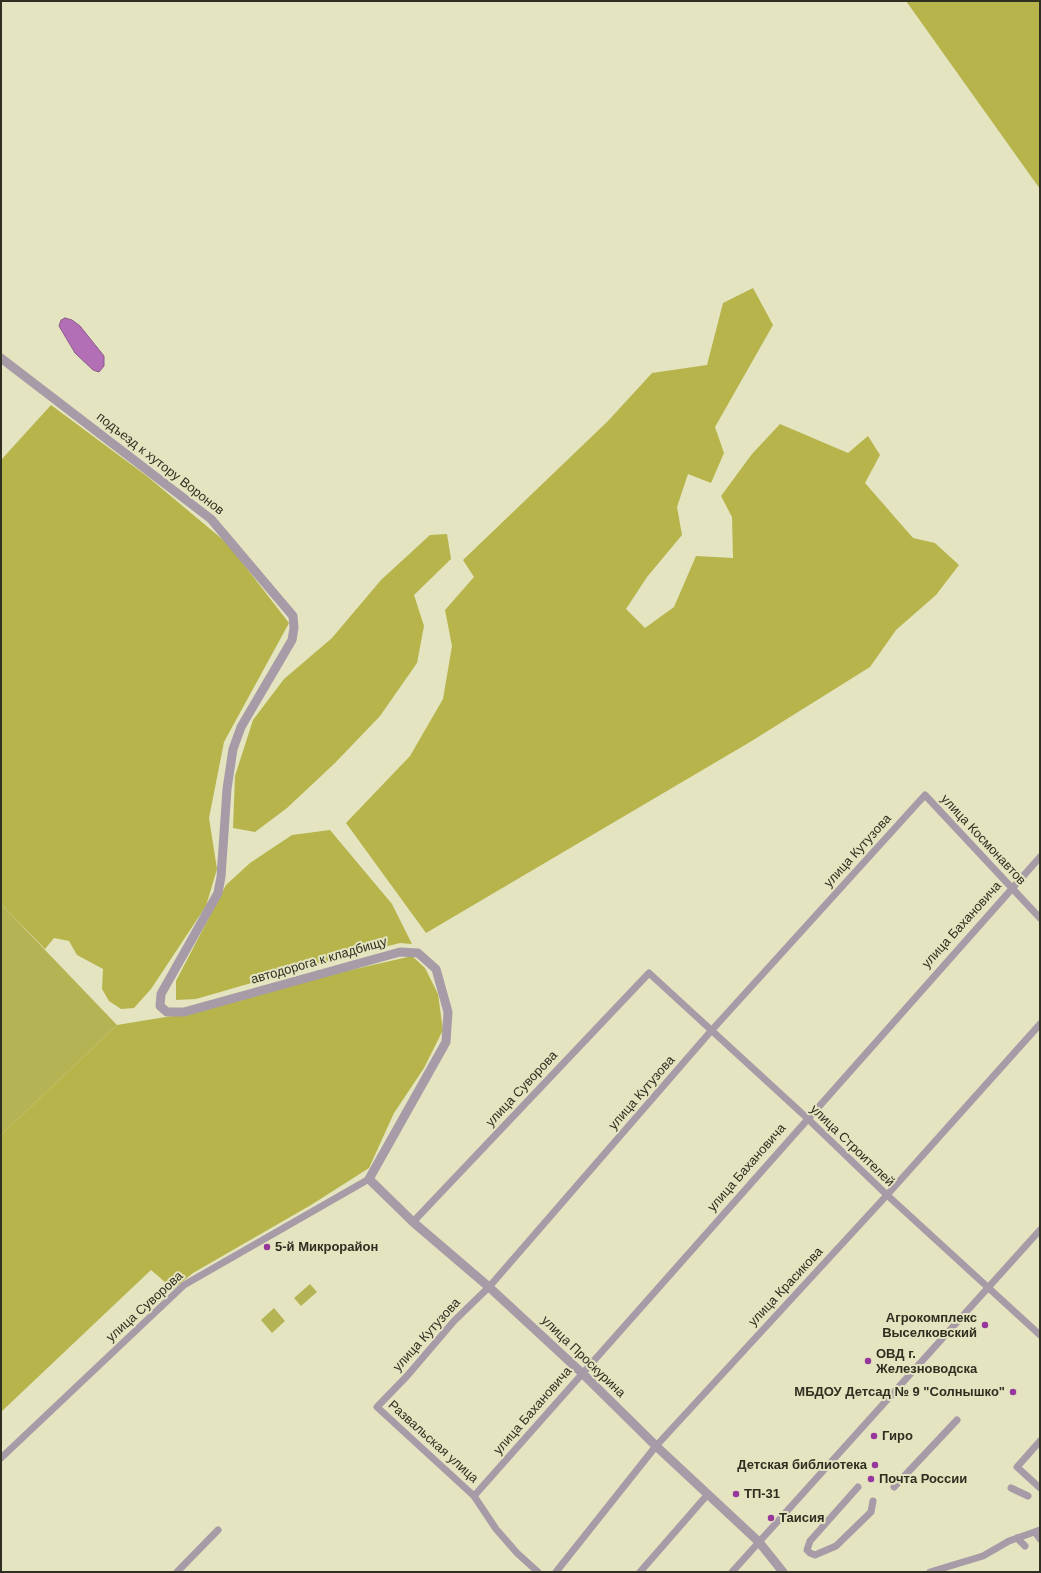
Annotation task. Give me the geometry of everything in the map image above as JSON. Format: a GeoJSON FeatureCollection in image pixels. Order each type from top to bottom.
{"type":"FeatureCollection","features":[{"type":"Feature","properties":{"kind":"street","name":"подъезд к хутору Воронов"},"geometry":{"type":"LineString","coordinates":[[1,358],[211,519],[293,616],[294,628],[292,640],[241,727],[233,749],[227,789],[221,877],[218,892],[161,994],[160,1006]]}},
{"type":"Feature","properties":{"kind":"street","name":"улица Космонавтов"},"geometry":{"type":"LineString","coordinates":[[925,795],[1040,918]]}},
{"type":"Feature","properties":{"kind":"street","name":"улица Кутузова"},"geometry":{"type":"LineString","coordinates":[[377,1407],[407,1376],[454,1321],[489,1287],[711,1031],[925,795]]}},
{"type":"Feature","properties":{"kind":"street","name":"улица Бахановича"},"geometry":{"type":"LineString","coordinates":[[474,1496],[807,1118],[1040,857]]}},
{"type":"Feature","properties":{"kind":"street","name":"автодорога к кладбищу"},"geometry":{"type":"LineString","coordinates":[[160,1006],[167,1012],[184,1012],[400,952],[418,953],[436,969],[448,1012],[446,1042],[369,1179]]}},
{"type":"Feature","properties":{"kind":"street","name":"улица Строителей"},"geometry":{"type":"LineString","coordinates":[[649,973],[807,1118],[887,1195],[1040,1335]]}},
{"type":"Feature","properties":{"kind":"street","name":"улица Суворова"},"geometry":{"type":"LineString","coordinates":[[413,1222],[649,973]]}},
{"type":"Feature","properties":{"kind":"street","name":"улица Красикова"},"geometry":{"type":"LineString","coordinates":[[556,1572],[656,1446],[887,1195],[1040,1024]]}},
{"type":"Feature","properties":{"kind":"street","name":"улица Суворова"},"geometry":{"type":"LineString","coordinates":[[1,1458],[184,1285],[369,1179]]}},
{"type":"Feature","properties":{"kind":"street","name":"улица Проскурина"},"geometry":{"type":"LineString","coordinates":[[369,1179],[413,1222],[489,1287],[582,1373],[656,1446],[759,1542],[784,1572]]}},
{"type":"Feature","properties":{"kind":"street"},"geometry":{"type":"LineString","coordinates":[[732,1572],[1040,1230]]}},
{"type":"Feature","properties":{"kind":"street","name":"Развальская улица"},"geometry":{"type":"LineString","coordinates":[[377,1407],[474,1496],[496,1529],[517,1553],[538,1572]]}},
{"type":"Feature","properties":{"kind":"street"},"geometry":{"type":"LineString","coordinates":[[895,1484],[953,1420]]}},
{"type":"Feature","properties":{"kind":"street"},"geometry":{"type":"LineString","coordinates":[[1040,1442],[1017,1467],[1040,1488]]}},
{"type":"Feature","properties":{"kind":"street"},"geometry":{"type":"LineString","coordinates":[[858,1487],[810,1541],[807,1550],[810,1553],[815,1555],[836,1546],[871,1512],[873,1501]]}},
{"type":"Feature","properties":{"kind":"street"},"geometry":{"type":"LineString","coordinates":[[1011,1488],[1028,1496]]}},
{"type":"Feature","properties":{"kind":"street"},"geometry":{"type":"LineString","coordinates":[[640,1572],[708,1494]]}},
{"type":"Feature","properties":{"kind":"street"},"geometry":{"type":"LineString","coordinates":[[177,1572],[218,1530]]}},
{"type":"Feature","properties":{"kind":"street"},"geometry":{"type":"LineString","coordinates":[[930,1572],[983,1556],[1005,1547],[1017,1538],[1037,1531],[1040,1539]]}},
{"type":"Feature","properties":{"kind":"street"},"geometry":{"type":"LineString","coordinates":[[1017,1538],[1024,1546]]}},
{"type":"Feature","properties":{"kind":"shaded area"},"geometry":{"type":"Polygon","coordinates":[[[906,1],[1040,1],[1040,189],[906,1]]]}},
{"type":"Feature","properties":{"kind":"shaded area"},"geometry":{"type":"Polygon","coordinates":[[[753,288],[773,325],[715,427],[724,453],[711,483],[688,474],[677,507],[682,535],[647,577],[626,609],[645,628],[674,607],[696,556],[733,558],[732,517],[721,496],[752,454],[780,424],[848,453],[868,436],[880,455],[865,483],[913,538],[935,543],[959,565],[936,595],[896,630],[870,667],[750,742],[426,933],[346,823],[410,756],[443,699],[452,646],[445,610],[474,577],[463,560],[608,421],[652,373],[707,365],[723,303],[753,288]]]}},
{"type":"Feature","properties":{"kind":"shaded area"},"geometry":{"type":"Polygon","coordinates":[[[65,318],[72,320],[80,326],[104,356],[104,366],[99,372],[93,370],[75,353],[59,326],[61,320],[65,318]]]}},
{"type":"Feature","properties":{"kind":"shaded area"},"geometry":{"type":"Polygon","coordinates":[[[51,405],[148,477],[228,544],[289,623],[224,742],[209,818],[217,869],[206,906],[151,989],[134,1008],[121,1009],[109,1001],[102,989],[103,969],[77,955],[69,941],[54,938],[45,949],[1,904],[1,460],[51,405]]]}},
{"type":"Feature","properties":{"kind":"shaded area"},"geometry":{"type":"Polygon","coordinates":[[[447,534],[451,559],[414,595],[424,626],[417,663],[380,716],[335,763],[287,808],[255,832],[233,828],[235,776],[253,720],[284,679],[332,638],[381,580],[430,535],[447,534]]]}},
{"type":"Feature","properties":{"kind":"shaded area"},"geometry":{"type":"Polygon","coordinates":[[[330,830],[392,904],[412,944],[400,943],[317,964],[196,999],[176,1000],[176,981],[226,885],[250,863],[292,835],[330,830]]]}},
{"type":"Feature","properties":{"kind":"shaded area"},"geometry":{"type":"Polygon","coordinates":[[[1,904],[117,1025],[1,1135],[1,904]]]}},
{"type":"Feature","properties":{"kind":"shaded area"},"geometry":{"type":"Polygon","coordinates":[[[412,956],[425,968],[438,994],[443,1030],[424,1068],[394,1113],[369,1168],[311,1205],[193,1273],[173,1289],[151,1270],[1,1412],[1,1135],[117,1025],[202,1011],[325,976],[412,956]]]}},
{"type":"Feature","properties":{"kind":"shaded area"},"geometry":{"type":"Polygon","coordinates":[[[310,1284],[317,1292],[301,1306],[294,1298],[310,1284]]]}},
{"type":"Feature","properties":{"kind":"shaded area"},"geometry":{"type":"Polygon","coordinates":[[[274,1308],[285,1321],[272,1333],[261,1320],[274,1308]]]}},
{"type":"Feature","properties":{"kind":"place","name":"5-й Микрорайон"},"geometry":{"type":"Point","coordinates":[267,1247]}},
{"type":"Feature","properties":{"kind":"place","name":"Агрокомплекс Выселковский"},"geometry":{"type":"Point","coordinates":[985,1325]}},
{"type":"Feature","properties":{"kind":"place","name":"ОВД г. Железноводска"},"geometry":{"type":"Point","coordinates":[868,1361]}},
{"type":"Feature","properties":{"kind":"place","name":"МБДОУ Детсад № 9 \"Солнышко\""},"geometry":{"type":"Point","coordinates":[1013,1392]}},
{"type":"Feature","properties":{"kind":"place","name":"Гиро"},"geometry":{"type":"Point","coordinates":[874,1436]}},
{"type":"Feature","properties":{"kind":"place","name":"Детская библиотека"},"geometry":{"type":"Point","coordinates":[875,1465]}},
{"type":"Feature","properties":{"kind":"place","name":"Почта России"},"geometry":{"type":"Point","coordinates":[871,1479]}},
{"type":"Feature","properties":{"kind":"place","name":"ТП-31"},"geometry":{"type":"Point","coordinates":[736,1494]}},
{"type":"Feature","properties":{"kind":"place","name":"Таисия"},"geometry":{"type":"Point","coordinates":[771,1518]}}]}
